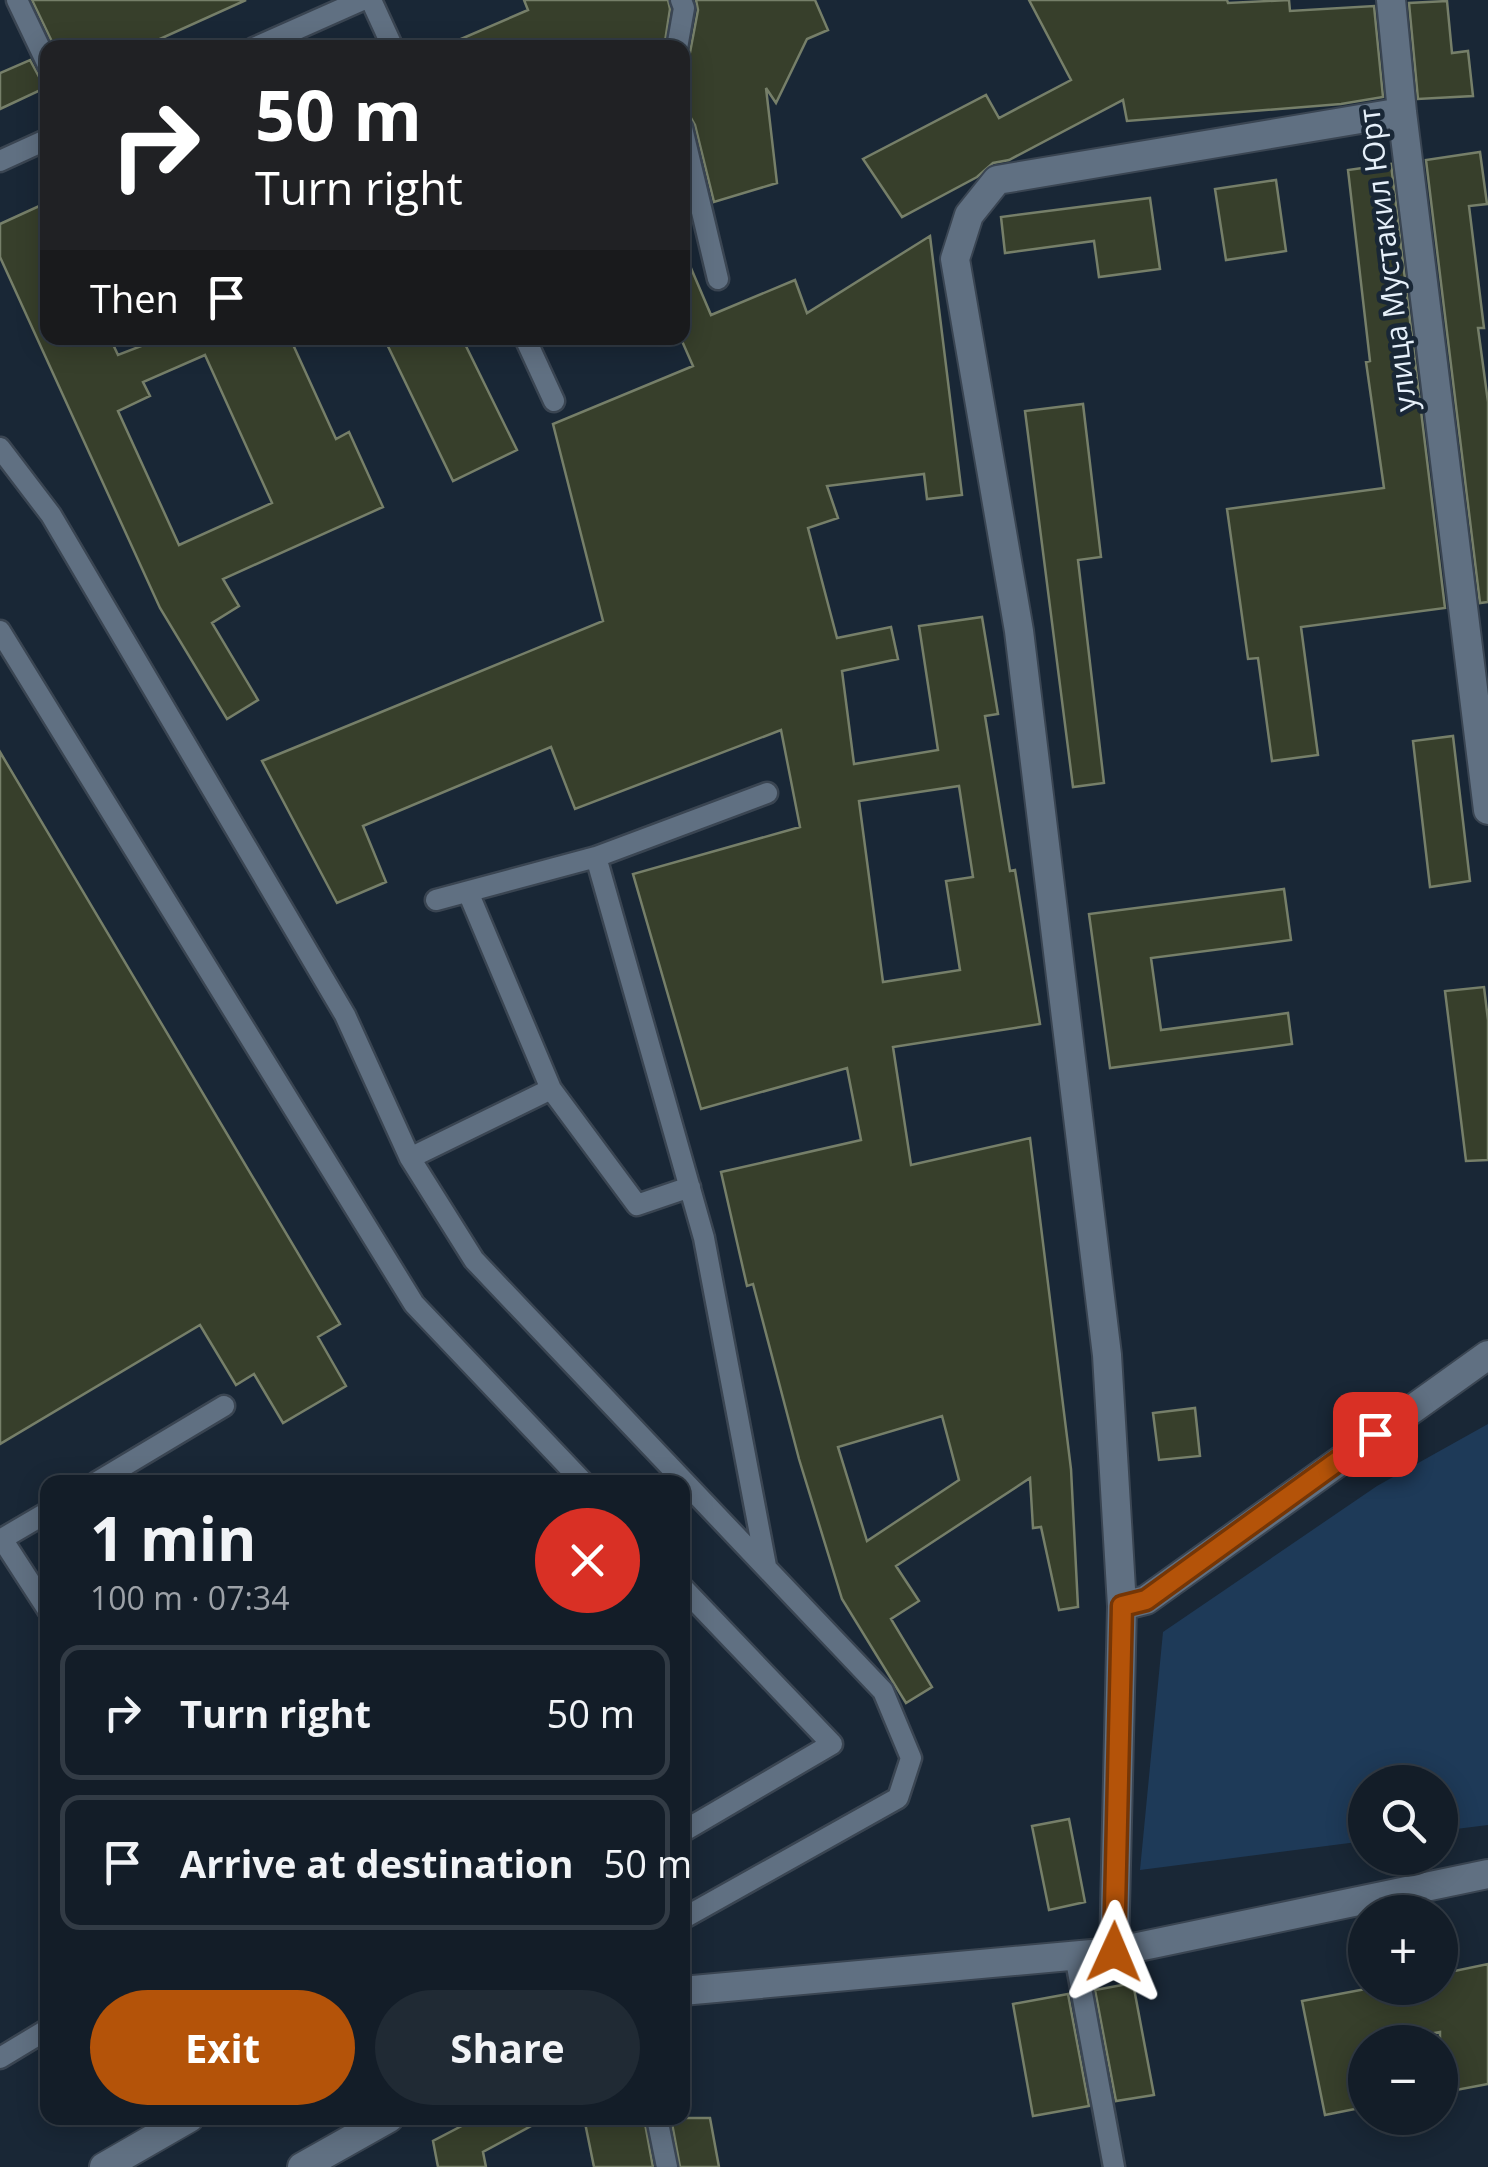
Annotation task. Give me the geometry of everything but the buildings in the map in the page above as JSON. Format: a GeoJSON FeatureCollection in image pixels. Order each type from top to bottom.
{"type":"FeatureCollection","features":[{"type":"Feature","properties":{"kind":"street","name":"улица Мустакил Юрт"},"geometry":{"type":"LineString","coordinates":[[1392,0],[1402,112],[1488,810]]}},
{"type":"Feature","properties":{"kind":"street"},"geometry":{"type":"LineString","coordinates":[[1114,1952],[1122,1606],[1107,1355],[1022,650],[955,259],[968,215],[997,180],[1402,112]]}},
{"type":"Feature","properties":{"kind":"street"},"geometry":{"type":"LineString","coordinates":[[1122,1606],[1146,1600],[1488,1355]]}},
{"type":"Feature","properties":{"kind":"street"},"geometry":{"type":"LineString","coordinates":[[690,1990],[1114,1952],[1488,1874]]}},
{"type":"Feature","properties":{"kind":"street"},"geometry":{"type":"LineString","coordinates":[[104,2167],[178,2125]]}},
{"type":"Feature","properties":{"kind":"street"},"geometry":{"type":"LineString","coordinates":[[302,2167],[377,2125]]}},
{"type":"Feature","properties":{"kind":"lane"},"geometry":{"type":"LineString","coordinates":[[18,0],[40,48]]}},
{"type":"Feature","properties":{"kind":"lane"},"geometry":{"type":"LineString","coordinates":[[272,40],[362,0]]}},
{"type":"Feature","properties":{"kind":"lane"},"geometry":{"type":"LineString","coordinates":[[371,0],[389,40]]}},
{"type":"Feature","properties":{"kind":"lane"},"geometry":{"type":"LineString","coordinates":[[678,40],[684,8],[681,0]]}},
{"type":"Feature","properties":{"kind":"lane"},"geometry":{"type":"LineString","coordinates":[[0,161],[40,143]]}},
{"type":"Feature","properties":{"kind":"lane"},"geometry":{"type":"LineString","coordinates":[[690,162],[718,280]]}},
{"type":"Feature","properties":{"kind":"lane"},"geometry":{"type":"LineString","coordinates":[[528,345],[554,401]]}},
{"type":"Feature","properties":{"kind":"lane"},"geometry":{"type":"LineString","coordinates":[[0,448],[51,516],[345,1015],[410,1158],[474,1260],[679,1475]]}},
{"type":"Feature","properties":{"kind":"lane"},"geometry":{"type":"LineString","coordinates":[[0,631],[414,1304],[577,1475]]}},
{"type":"Feature","properties":{"kind":"lane"},"geometry":{"type":"LineString","coordinates":[[436,900],[596,857],[766,793]]}},
{"type":"Feature","properties":{"kind":"lane"},"geometry":{"type":"LineString","coordinates":[[596,857],[704,1238],[766,1566]]}},
{"type":"Feature","properties":{"kind":"lane"},"geometry":{"type":"LineString","coordinates":[[468,892],[551,1089],[637,1205],[690,1187]]}},
{"type":"Feature","properties":{"kind":"lane"},"geometry":{"type":"LineString","coordinates":[[410,1158],[551,1089]]}},
{"type":"Feature","properties":{"kind":"lane"},"geometry":{"type":"LineString","coordinates":[[109,1475],[224,1406]]}},
{"type":"Feature","properties":{"kind":"lane"},"geometry":{"type":"LineString","coordinates":[[690,1486],[883,1691],[912,1758],[898,1798],[690,1915]]}},
{"type":"Feature","properties":{"kind":"lane"},"geometry":{"type":"LineString","coordinates":[[40,1517],[1,1540],[40,1598]]}},
{"type":"Feature","properties":{"kind":"lane"},"geometry":{"type":"LineString","coordinates":[[690,1595],[832,1744],[690,1827]]}},
{"type":"Feature","properties":{"kind":"lane"},"geometry":{"type":"LineString","coordinates":[[1074,1956],[1114,2167]]}},
{"type":"Feature","properties":{"kind":"lane"},"geometry":{"type":"LineString","coordinates":[[0,2058],[40,2034]]}},
{"type":"Feature","properties":{"kind":"lane"},"geometry":{"type":"LineString","coordinates":[[658,2125],[666,2167]]}},
{"type":"Feature","properties":{"kind":"shaded area"},"geometry":{"type":"Polygon","coordinates":[[[1488,1424],[1488,1825],[1458,1829],[1458,1765],[1348,1765],[1348,1843],[1140,1870],[1163,1632],[1377,1486],[1488,1424]]]}},
{"type":"Feature","properties":{"kind":"route"},"geometry":{"type":"LineString","coordinates":[[1114,1952],[1122,1606],[1146,1600],[1375,1434]]}}]}
